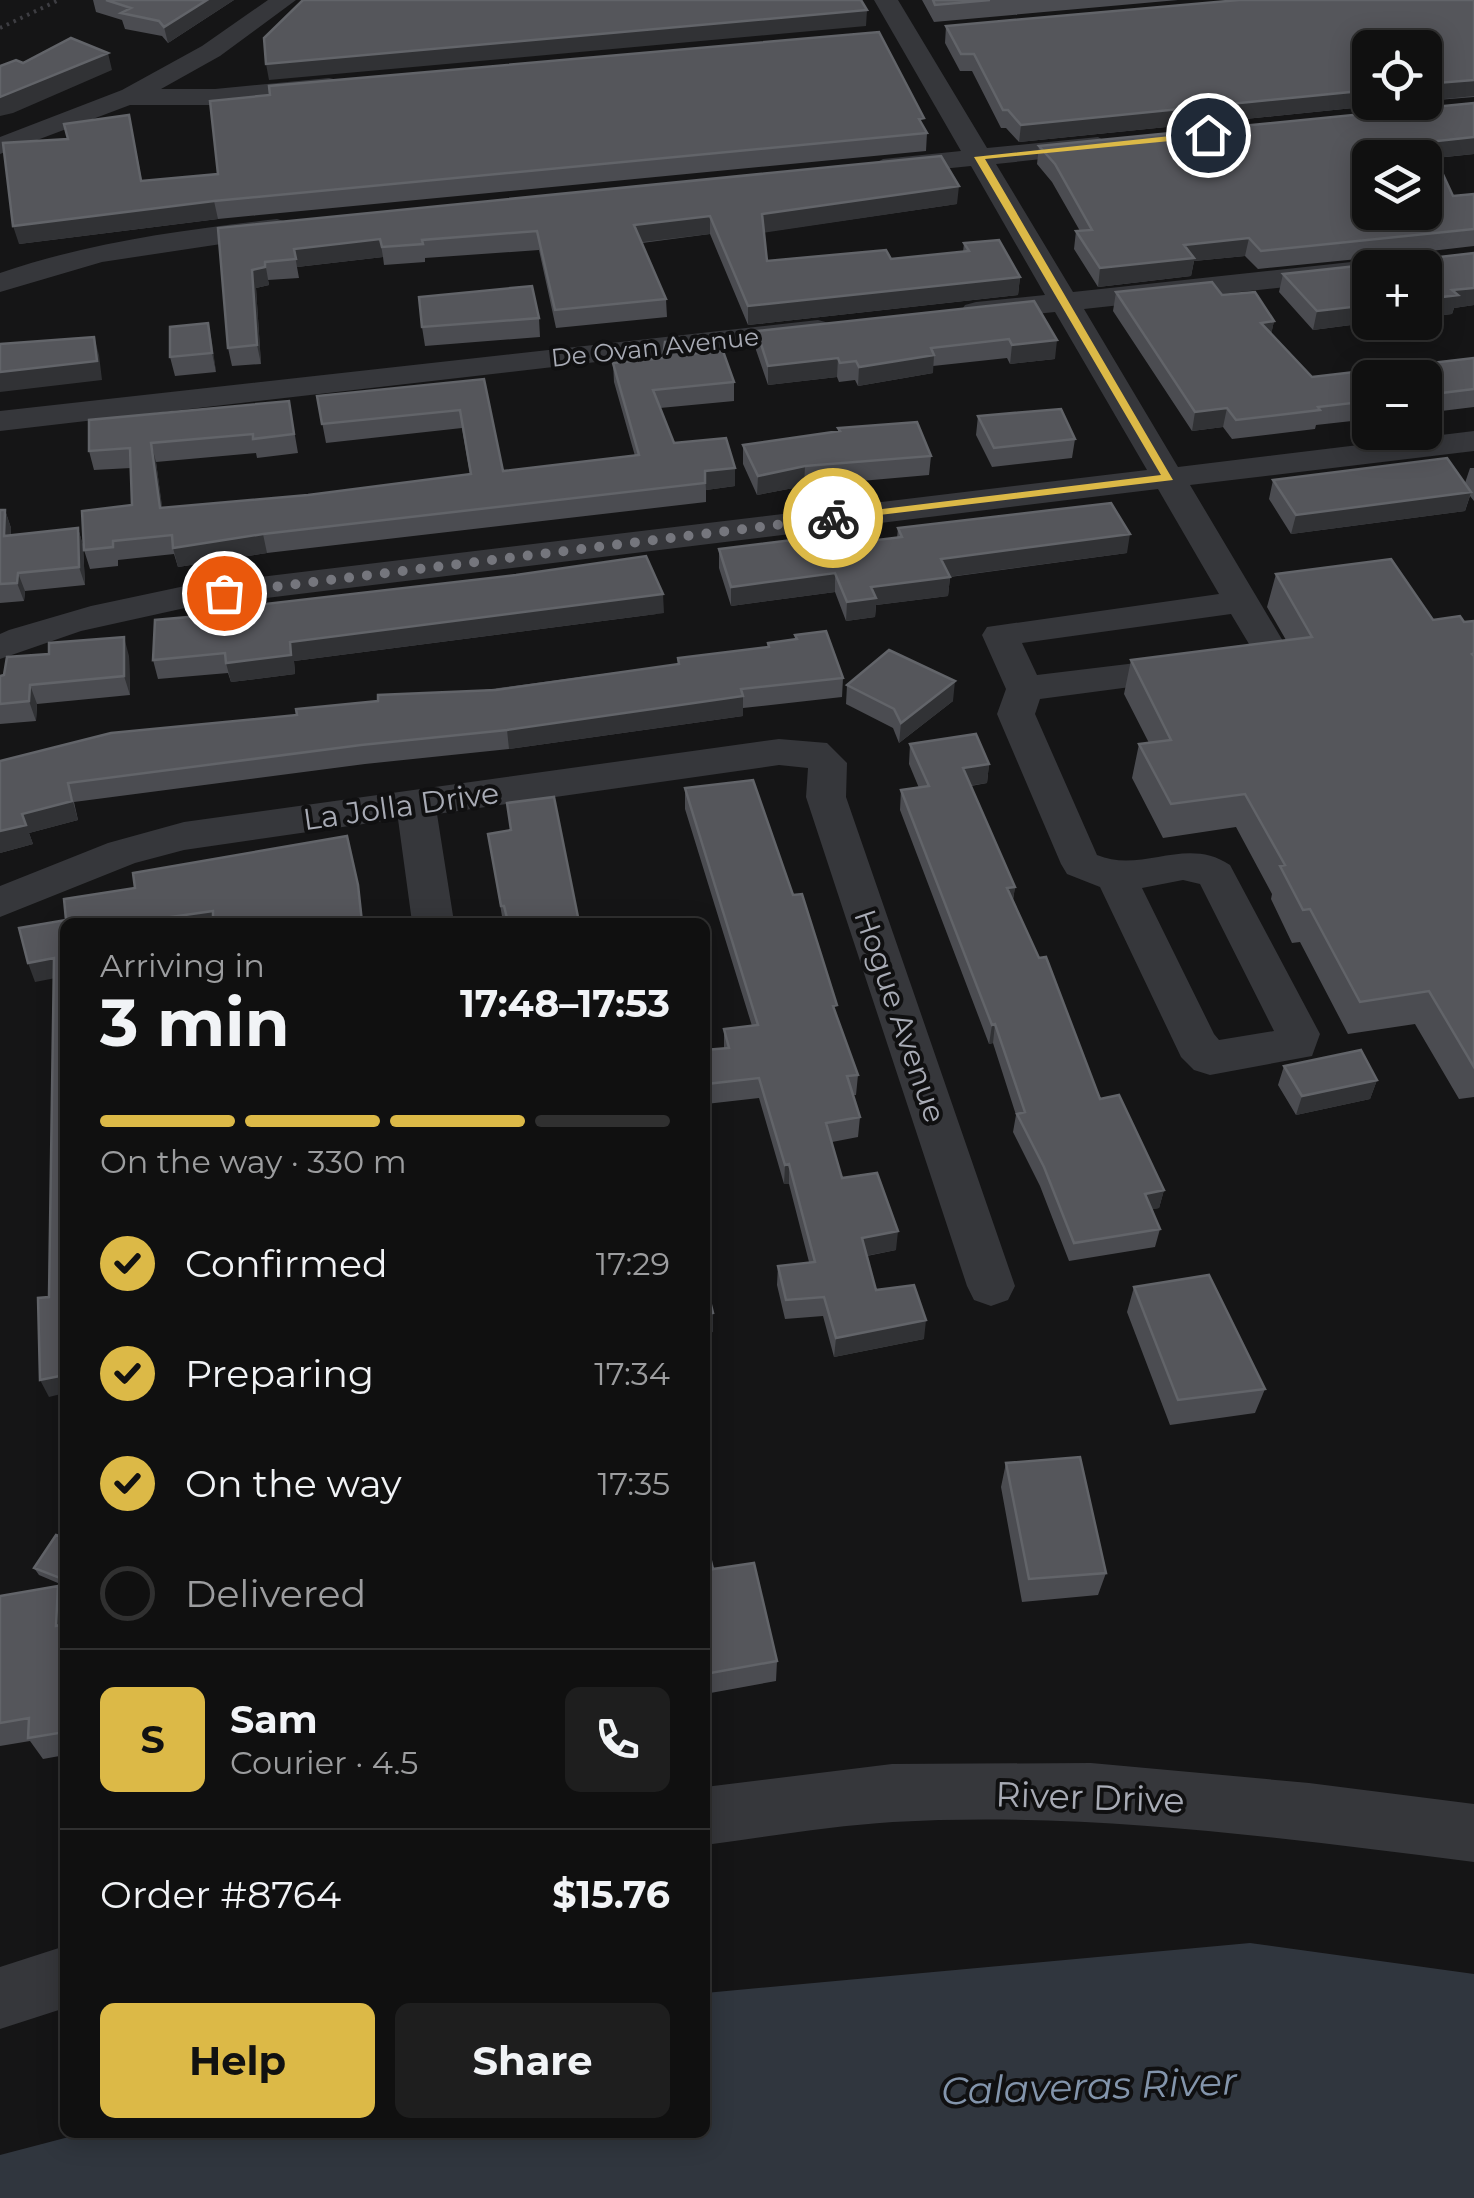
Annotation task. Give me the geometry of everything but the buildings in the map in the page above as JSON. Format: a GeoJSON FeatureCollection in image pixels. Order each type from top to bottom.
{"type":"FeatureCollection","features":[{"type":"Feature","properties":{"kind":"street"},"geometry":{"type":"LineString","coordinates":[[0,146],[127,98],[211,51],[284,0]]}},
{"type":"Feature","properties":{"kind":"street"},"geometry":{"type":"LineString","coordinates":[[886,0],[1275,658],[1025,689]]}},
{"type":"Feature","properties":{"kind":"street"},"geometry":{"type":"LineString","coordinates":[[127,98],[216,96],[354,84]]}},
{"type":"Feature","properties":{"kind":"street"},"geometry":{"type":"LineString","coordinates":[[862,169],[1118,144]]}},
{"type":"Feature","properties":{"kind":"street"},"geometry":{"type":"LineString","coordinates":[[0,283],[108,251],[178,238],[295,226]]}},
{"type":"Feature","properties":{"kind":"street"},"geometry":{"type":"LineString","coordinates":[[946,315],[1352,271]]}},
{"type":"Feature","properties":{"kind":"street","name":"De Ovan Avenue"},"geometry":{"type":"LineString","coordinates":[[0,421],[847,326]]}},
{"type":"Feature","properties":{"kind":"street"},"geometry":{"type":"LineString","coordinates":[[0,647],[99,614],[185,598],[1474,441]]}},
{"type":"Feature","properties":{"kind":"street"},"geometry":{"type":"LineString","coordinates":[[1116,877],[1196,1045],[1210,1058],[1296,1044],[1298,1034],[1216,876],[1208,868],[1194,865],[1116,877],[1081,864],[1016,714],[1025,689],[1000,634],[1234,591]]}},
{"type":"Feature","properties":{"kind":"street","name":"La Jolla Drive"},"geometry":{"type":"LineString","coordinates":[[0,902],[122,853],[184,836],[779,752],[812,752]]}},
{"type":"Feature","properties":{"kind":"street","name":"Hogue Avenue"},"geometry":{"type":"LineString","coordinates":[[812,752],[828,763],[826,797],[991,1286]]}},
{"type":"Feature","properties":{"kind":"street"},"geometry":{"type":"LineString","coordinates":[[416,803],[432,918]]}},
{"type":"Feature","properties":{"kind":"street","name":"River Drive"},"geometry":{"type":"LineString","coordinates":[[710,1815],[892,1794],[1091,1792],[1309,1812],[1474,1833]]}},
{"type":"Feature","properties":{"kind":"street"},"geometry":{"type":"LineString","coordinates":[[0,1998],[60,1978]]}},
{"type":"Feature","properties":{"kind":"path"},"geometry":{"type":"LineString","coordinates":[[0,28],[60,0]]}},
{"type":"Feature","properties":{"kind":"water","name":"Calaveras River"},"geometry":{"type":"Polygon","coordinates":[[[1250,1943],[1474,1974],[1474,2198],[0,2198],[0,2155],[65,2138],[710,2138],[710,1993],[1250,1943]]]}},
{"type":"Feature","properties":{"kind":"way so far"},"geometry":{"type":"LineString","coordinates":[[224,593],[833,518]]}},
{"type":"Feature","properties":{"kind":"route"},"geometry":{"type":"LineString","coordinates":[[833,518],[1168,478],[979,157],[1208,135]]}}]}
